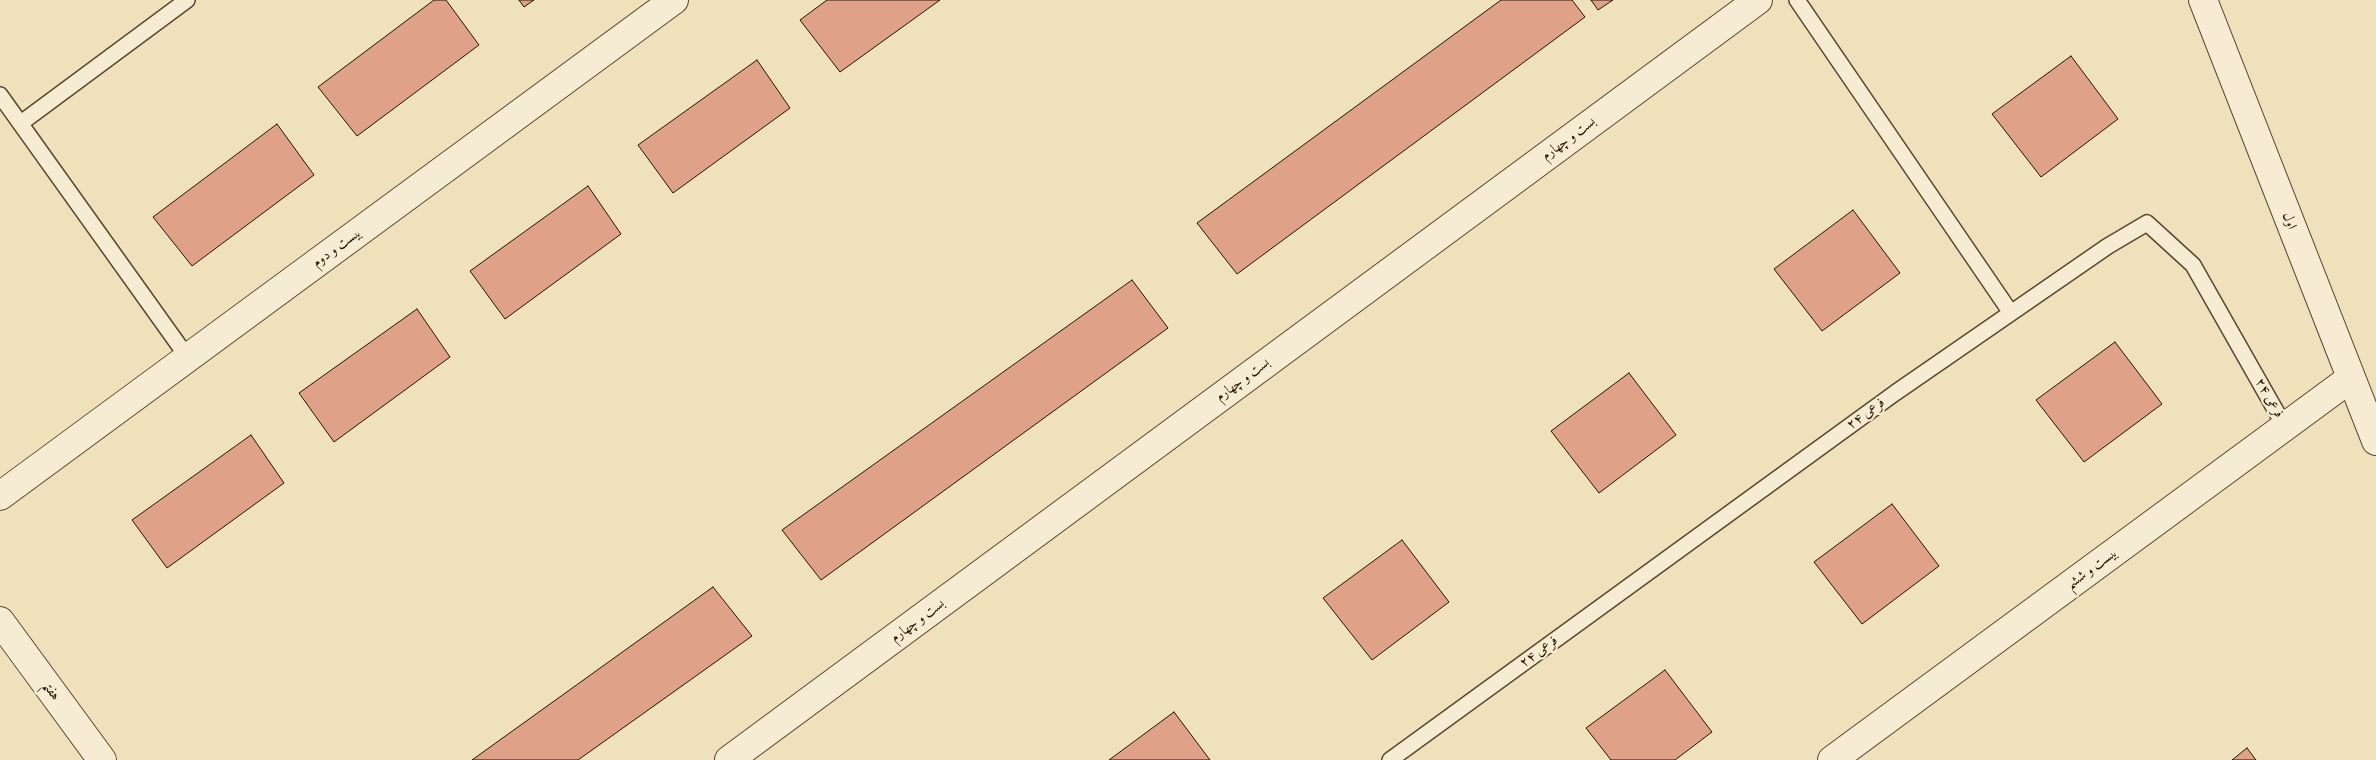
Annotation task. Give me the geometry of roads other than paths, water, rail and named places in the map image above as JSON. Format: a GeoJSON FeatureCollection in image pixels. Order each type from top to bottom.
{"type":"FeatureCollection","features":[{"type":"Feature","properties":{"kind":"street","name":"بیست و دوم"},"geometry":{"type":"LineString","coordinates":[[0,496],[674,0]]}},
{"type":"Feature","properties":{"kind":"street","name":"بست و چهارم"},"geometry":{"type":"LineString","coordinates":[[729,760],[1758,0]]}},
{"type":"Feature","properties":{"kind":"street","name":"اول"},"geometry":{"type":"LineString","coordinates":[[2203,0],[2376,441]]}},
{"type":"Feature","properties":{"kind":"street","name":"بیست و ششم"},"geometry":{"type":"LineString","coordinates":[[1832,760],[2352,378]]}},
{"type":"Feature","properties":{"kind":"street","name":"هفتم"},"geometry":{"type":"LineString","coordinates":[[0,622],[102,760]]}},
{"type":"Feature","properties":{"kind":"lane"},"geometry":{"type":"LineString","coordinates":[[20,123],[188,0]]}},
{"type":"Feature","properties":{"kind":"lane"},"geometry":{"type":"LineString","coordinates":[[1798,0],[2011,313]]}},
{"type":"Feature","properties":{"kind":"lane"},"geometry":{"type":"LineString","coordinates":[[0,95],[188,358]]}},
{"type":"Feature","properties":{"kind":"lane","name":"فرعی ۲۴"},"geometry":{"type":"LineString","coordinates":[[1390,760],[1887,399],[2108,246],[2147,223],[2194,265],[2285,427]]}}]}
